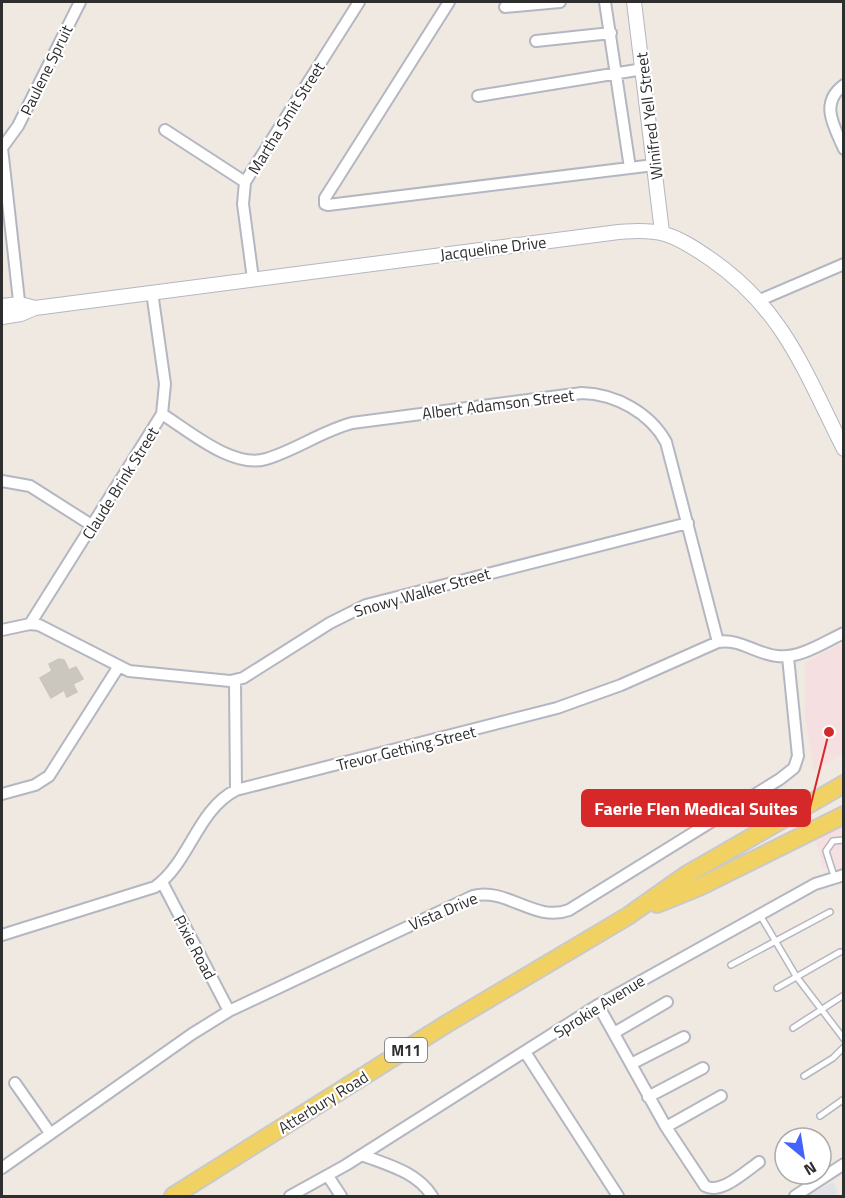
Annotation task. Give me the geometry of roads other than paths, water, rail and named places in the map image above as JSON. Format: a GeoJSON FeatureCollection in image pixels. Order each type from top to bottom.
{"type":"FeatureCollection","features":[{"type":"Feature","properties":{"kind":"main road","name":"Atterbury Road"},"geometry":{"type":"LineString","coordinates":[[173,1197],[457,1018],[628,915],[686,875],[843,784]]}},
{"type":"Feature","properties":{"kind":"main road","name":"Atterbury Road"},"geometry":{"type":"LineString","coordinates":[[628,915],[699,887],[843,815]]}},
{"type":"Feature","properties":{"kind":"street","name":"Paulene Spruit"},"geometry":{"type":"LineString","coordinates":[[20,309],[2,144],[18,126],[80,2]]}},
{"type":"Feature","properties":{"kind":"street","name":"Martha Smit Street"},"geometry":{"type":"LineString","coordinates":[[253,279],[243,204],[245,182],[359,2]]}},
{"type":"Feature","properties":{"kind":"street"},"geometry":{"type":"LineString","coordinates":[[449,2],[325,198],[325,204],[654,165]]}},
{"type":"Feature","properties":{"kind":"street"},"geometry":{"type":"LineString","coordinates":[[505,8],[560,2]]}},
{"type":"Feature","properties":{"kind":"street"},"geometry":{"type":"LineString","coordinates":[[605,2],[630,168]]}},
{"type":"Feature","properties":{"kind":"street","name":"Winifred Yell Street"},"geometry":{"type":"LineString","coordinates":[[634,2],[662,232]]}},
{"type":"Feature","properties":{"kind":"street"},"geometry":{"type":"LineString","coordinates":[[536,41],[611,33]]}},
{"type":"Feature","properties":{"kind":"street"},"geometry":{"type":"LineString","coordinates":[[478,96],[643,69]]}},
{"type":"Feature","properties":{"kind":"street"},"geometry":{"type":"LineString","coordinates":[[843,85],[833,94],[830,111],[843,149]]}},
{"type":"Feature","properties":{"kind":"street"},"geometry":{"type":"LineString","coordinates":[[165,130],[245,182]]}},
{"type":"Feature","properties":{"kind":"street","name":"Jacqueline Drive"},"geometry":{"type":"LineString","coordinates":[[2,306],[20,309],[35,308],[635,230],[662,232],[717,264],[760,300],[793,346],[843,449]]}},
{"type":"Feature","properties":{"kind":"street"},"geometry":{"type":"LineString","coordinates":[[760,300],[843,264]]}},
{"type":"Feature","properties":{"kind":"street","name":"Claude Brink Street"},"geometry":{"type":"LineString","coordinates":[[30,624],[162,414],[165,384],[152,292]]}},
{"type":"Feature","properties":{"kind":"street","name":"Jacqueline Drive"},"geometry":{"type":"LineString","coordinates":[[2,317],[20,309]]}},
{"type":"Feature","properties":{"kind":"street","name":"Albert Adamson Street"},"geometry":{"type":"LineString","coordinates":[[162,414],[229,456],[255,461],[267,459],[324,432],[352,423],[572,394],[593,394],[614,400],[642,414],[659,430],[668,447],[718,642]]}},
{"type":"Feature","properties":{"kind":"street"},"geometry":{"type":"LineString","coordinates":[[2,481],[30,486],[93,526]]}},
{"type":"Feature","properties":{"kind":"street","name":"Snowy Walker Street"},"geometry":{"type":"LineString","coordinates":[[235,681],[330,623],[366,605],[688,523]]}},
{"type":"Feature","properties":{"kind":"street"},"geometry":{"type":"LineString","coordinates":[[2,630],[30,624],[51,630],[119,666],[148,674],[235,681],[236,790]]}},
{"type":"Feature","properties":{"kind":"street"},"geometry":{"type":"LineString","coordinates":[[718,642],[731,642],[769,655],[788,657],[843,633]]}},
{"type":"Feature","properties":{"kind":"street","name":"Trevor Gething Street"},"geometry":{"type":"LineString","coordinates":[[2,934],[132,896],[162,882],[217,803],[236,790],[557,708],[621,685],[718,642]]}},
{"type":"Feature","properties":{"kind":"street","name":"Vista Drive"},"geometry":{"type":"LineString","coordinates":[[2,1168],[192,1034],[229,1011],[473,896],[485,894],[497,896],[553,914],[569,910],[780,779],[794,768],[798,756],[788,657]]}},
{"type":"Feature","properties":{"kind":"street"},"geometry":{"type":"LineString","coordinates":[[2,794],[35,785],[48,776],[119,666]]}},
{"type":"Feature","properties":{"kind":"street","name":"Sprokie Avenue"},"geometry":{"type":"LineString","coordinates":[[290,1197],[362,1155],[598,1005],[759,914],[839,875]]}},
{"type":"Feature","properties":{"kind":"street","name":"Pixie Road"},"geometry":{"type":"LineString","coordinates":[[162,882],[229,1011]]}},
{"type":"Feature","properties":{"kind":"street"},"geometry":{"type":"LineString","coordinates":[[614,1034],[667,1002]]}},
{"type":"Feature","properties":{"kind":"street"},"geometry":{"type":"LineString","coordinates":[[598,1005],[648,1097],[703,1184],[710,1189],[719,1188],[759,1162]]}},
{"type":"Feature","properties":{"kind":"street"},"geometry":{"type":"LineString","coordinates":[[631,1064],[684,1037]]}},
{"type":"Feature","properties":{"kind":"street"},"geometry":{"type":"LineString","coordinates":[[525,1052],[618,1197]]}},
{"type":"Feature","properties":{"kind":"street"},"geometry":{"type":"LineString","coordinates":[[648,1097],[703,1068]]}},
{"type":"Feature","properties":{"kind":"street"},"geometry":{"type":"LineString","coordinates":[[15,1083],[50,1133]]}},
{"type":"Feature","properties":{"kind":"street"},"geometry":{"type":"LineString","coordinates":[[666,1127],[721,1096]]}},
{"type":"Feature","properties":{"kind":"street"},"geometry":{"type":"LineString","coordinates":[[362,1155],[414,1176],[423,1182],[432,1197]]}},
{"type":"Feature","properties":{"kind":"street"},"geometry":{"type":"LineString","coordinates":[[795,1197],[843,1164]]}},
{"type":"Feature","properties":{"kind":"street"},"geometry":{"type":"LineString","coordinates":[[328,1176],[341,1197]]}},
{"type":"Feature","properties":{"kind":"lane"},"geometry":{"type":"LineString","coordinates":[[839,875],[826,851],[833,840],[843,840]]}},
{"type":"Feature","properties":{"kind":"lane"},"geometry":{"type":"LineString","coordinates":[[731,965],[830,912]]}},
{"type":"Feature","properties":{"kind":"lane"},"geometry":{"type":"LineString","coordinates":[[759,914],[796,976],[843,1039]]}},
{"type":"Feature","properties":{"kind":"lane"},"geometry":{"type":"LineString","coordinates":[[777,988],[840,952]]}},
{"type":"Feature","properties":{"kind":"lane"},"geometry":{"type":"LineString","coordinates":[[793,1028],[843,995]]}},
{"type":"Feature","properties":{"kind":"lane"},"geometry":{"type":"LineString","coordinates":[[804,1076],[830,1059],[843,1047]]}},
{"type":"Feature","properties":{"kind":"lane"},"geometry":{"type":"LineString","coordinates":[[820,1116],[843,1099]]}},
{"type":"Feature","properties":{"kind":"place","name":"Faerie Flen Medical Suites"},"geometry":{"type":"Point","coordinates":[829,732]}}]}
